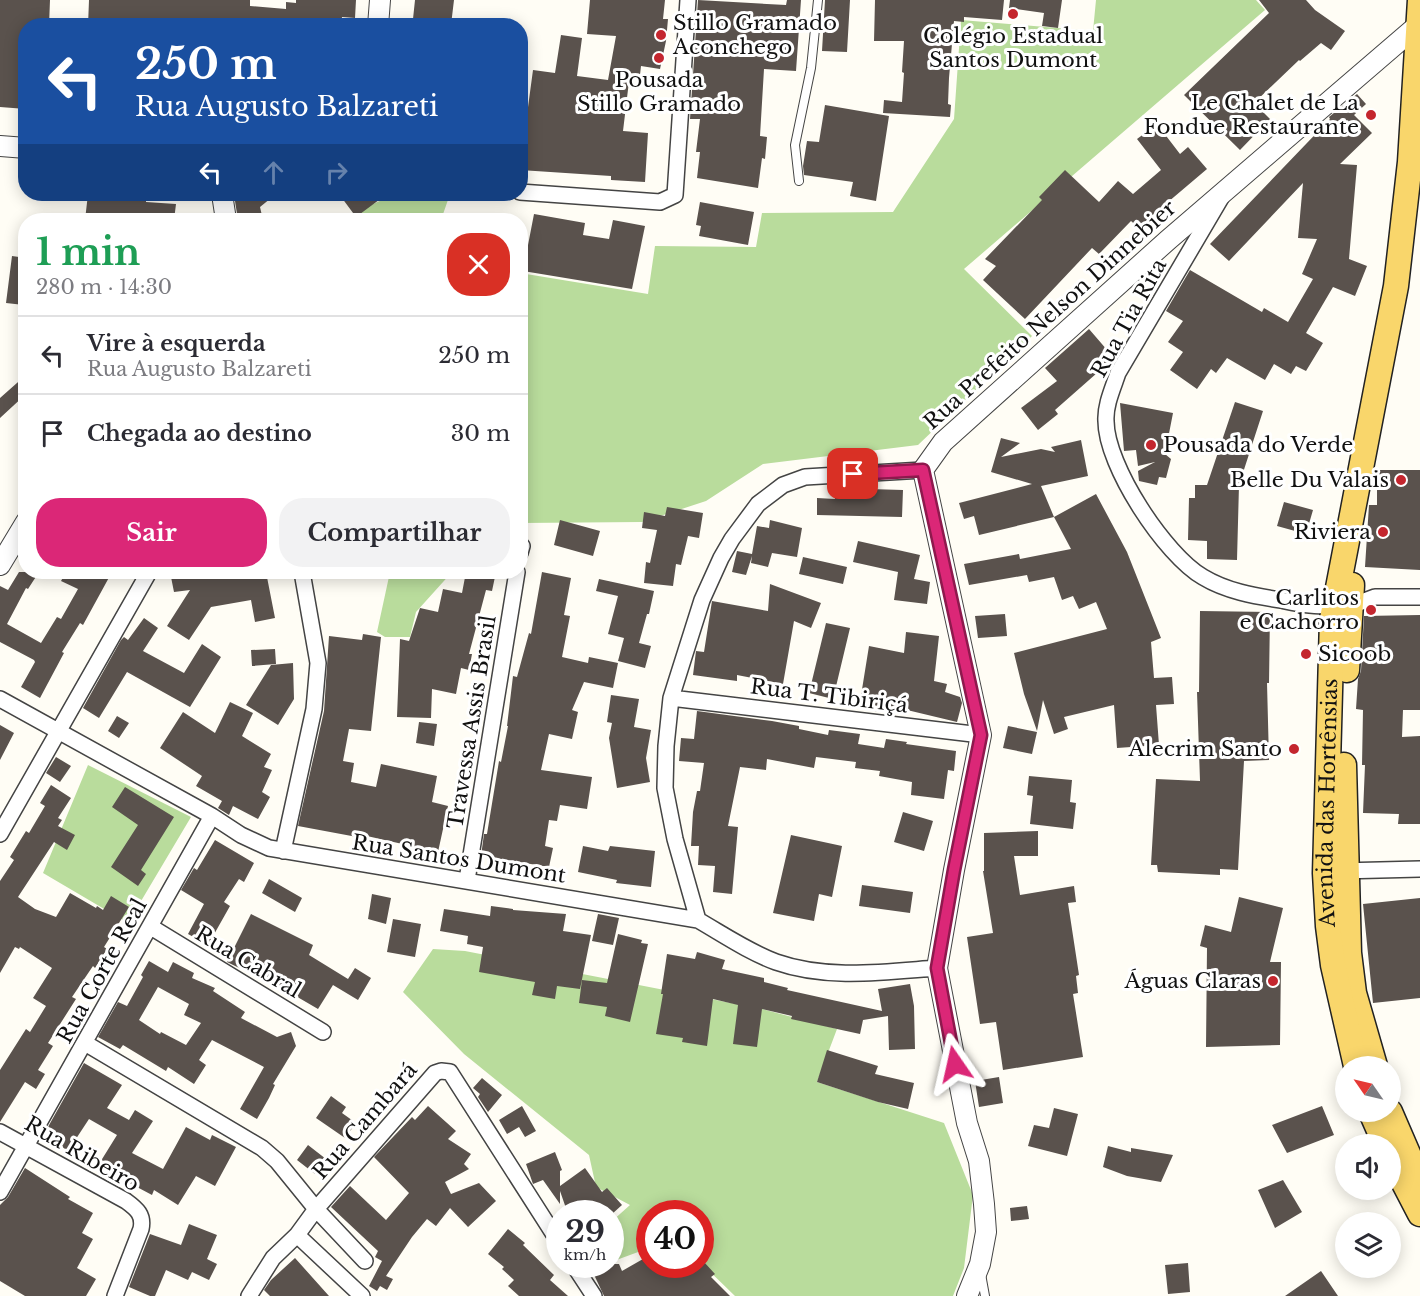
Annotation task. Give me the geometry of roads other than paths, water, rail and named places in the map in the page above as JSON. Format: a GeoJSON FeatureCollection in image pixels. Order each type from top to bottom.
{"type":"FeatureCollection","features":[{"type":"Feature","properties":{"kind":"main road","name":"Avenida das Hortênsias"},"geometry":{"type":"LineString","coordinates":[[1354,1056],[1333,964],[1338,604],[1347,536],[1356,505],[1396,286],[1415,160],[1420,0]]}},
{"type":"Feature","properties":{"kind":"main road","name":"Avenida das Hortênsias"},"geometry":{"type":"LineString","coordinates":[[1338,604],[1358,521],[1356,505]]}},
{"type":"Feature","properties":{"kind":"main road","name":"Avenida das Hortênsias"},"geometry":{"type":"LineString","coordinates":[[1338,604],[1345,609],[1349,636],[1335,872],[1354,993],[1372,1056]]}},
{"type":"Feature","properties":{"kind":"main road"},"geometry":{"type":"LineString","coordinates":[[1394,1122],[1420,1181]]}},
{"type":"Feature","properties":{"kind":"main road"},"geometry":{"type":"LineString","coordinates":[[1401,1177],[1420,1214]]}},
{"type":"Feature","properties":{"kind":"street"},"geometry":{"type":"LineString","coordinates":[[379,18],[380,0]]}},
{"type":"Feature","properties":{"kind":"street"},"geometry":{"type":"LineString","coordinates":[[528,193],[660,202],[675,195],[688,0]]}},
{"type":"Feature","properties":{"kind":"street","name":"Rua Prefeito Nelson Dinnebier"},"geometry":{"type":"LineString","coordinates":[[923,470],[943,442],[1226,190],[1418,25]]}},
{"type":"Feature","properties":{"kind":"street"},"geometry":{"type":"LineString","coordinates":[[0,146],[18,147]]}},
{"type":"Feature","properties":{"kind":"street","name":"Rua Tia Rita"},"geometry":{"type":"LineString","coordinates":[[1226,190],[1118,373],[1110,396],[1106,421],[1110,447],[1130,490],[1147,519],[1185,565],[1215,584],[1248,594],[1338,604]]}},
{"type":"Feature","properties":{"kind":"street"},"geometry":{"type":"LineString","coordinates":[[698,920],[675,839],[665,788],[666,746],[671,698],[711,577],[732,539],[758,504],[783,485],[805,477],[923,470],[981,735],[937,968],[967,1123],[979,1161],[986,1232],[980,1264],[967,1296]]}},
{"type":"Feature","properties":{"kind":"street"},"geometry":{"type":"LineString","coordinates":[[0,565],[18,535]]}},
{"type":"Feature","properties":{"kind":"street"},"geometry":{"type":"LineString","coordinates":[[0,834],[145,579]]}},
{"type":"Feature","properties":{"kind":"street"},"geometry":{"type":"LineString","coordinates":[[283,851],[314,709],[318,663],[303,579]]}},
{"type":"Feature","properties":{"kind":"street","name":"Travessa Assis Brasil"},"geometry":{"type":"LineString","coordinates":[[467,880],[517,579]]}},
{"type":"Feature","properties":{"kind":"street"},"geometry":{"type":"LineString","coordinates":[[1338,604],[1375,597],[1420,597]]}},
{"type":"Feature","properties":{"kind":"street","name":"Rua T. Tibiriçá"},"geometry":{"type":"LineString","coordinates":[[671,698],[981,735]]}},
{"type":"Feature","properties":{"kind":"street","name":"Rua Santos Dumont"},"geometry":{"type":"LineString","coordinates":[[0,699],[212,816],[258,844],[283,851],[698,920],[752,951],[777,962],[812,971],[860,974],[937,968]]}},
{"type":"Feature","properties":{"kind":"street","name":"Rua Corte Real"},"geometry":{"type":"LineString","coordinates":[[0,1192],[212,816]]}},
{"type":"Feature","properties":{"kind":"street"},"geometry":{"type":"LineString","coordinates":[[1335,872],[1420,869]]}},
{"type":"Feature","properties":{"kind":"street","name":"Rua Cabral"},"geometry":{"type":"LineString","coordinates":[[151,927],[323,1032]]}},
{"type":"Feature","properties":{"kind":"street"},"geometry":{"type":"LineString","coordinates":[[86,1043],[262,1148],[285,1170],[316,1209],[365,1261]]}},
{"type":"Feature","properties":{"kind":"street","name":"Rua Cambará"},"geometry":{"type":"LineString","coordinates":[[249,1296],[273,1258],[297,1236],[316,1209],[435,1073],[450,1072],[546,1222]]}},
{"type":"Feature","properties":{"kind":"street","name":"Rua Ribeiro"},"geometry":{"type":"LineString","coordinates":[[0,1132],[126,1201],[141,1216],[141,1229],[115,1296]]}},
{"type":"Feature","properties":{"kind":"street"},"geometry":{"type":"LineString","coordinates":[[297,1236],[362,1296]]}},
{"type":"Feature","properties":{"kind":"street"},"geometry":{"type":"LineString","coordinates":[[582,1278],[594,1296]]}},
{"type":"Feature","properties":{"kind":"lane"},"geometry":{"type":"LineString","coordinates":[[799,181],[795,145],[811,68],[818,0]]}},
{"type":"Feature","properties":{"kind":"lane"},"geometry":{"type":"LineString","coordinates":[[980,1264],[985,1296]]}},
{"type":"Feature","properties":{"kind":"place","name":"Colégio Estadual Santos Dumont"},"geometry":{"type":"Point","coordinates":[1013,14]}},
{"type":"Feature","properties":{"kind":"place","name":"Stillo Gramado Aconchego"},"geometry":{"type":"Point","coordinates":[661,35]}},
{"type":"Feature","properties":{"kind":"place","name":"Pousada Stillo Gramado"},"geometry":{"type":"Point","coordinates":[659,58]}},
{"type":"Feature","properties":{"kind":"place","name":"Le Chalet de La Fondue Restaurante"},"geometry":{"type":"Point","coordinates":[1371,115]}},
{"type":"Feature","properties":{"kind":"place","name":"Pousada do Verde"},"geometry":{"type":"Point","coordinates":[1151,445]}},
{"type":"Feature","properties":{"kind":"place","name":"Belle Du Valais"},"geometry":{"type":"Point","coordinates":[1401,480]}},
{"type":"Feature","properties":{"kind":"place","name":"Riviera"},"geometry":{"type":"Point","coordinates":[1383,532]}},
{"type":"Feature","properties":{"kind":"place","name":"Carlitos e Cachorro"},"geometry":{"type":"Point","coordinates":[1371,610]}},
{"type":"Feature","properties":{"kind":"place","name":"Sicoob"},"geometry":{"type":"Point","coordinates":[1306,654]}},
{"type":"Feature","properties":{"kind":"place","name":"Alecrim Santo"},"geometry":{"type":"Point","coordinates":[1294,749]}},
{"type":"Feature","properties":{"kind":"place","name":"Águas Claras"},"geometry":{"type":"Point","coordinates":[1273,981]}}]}
